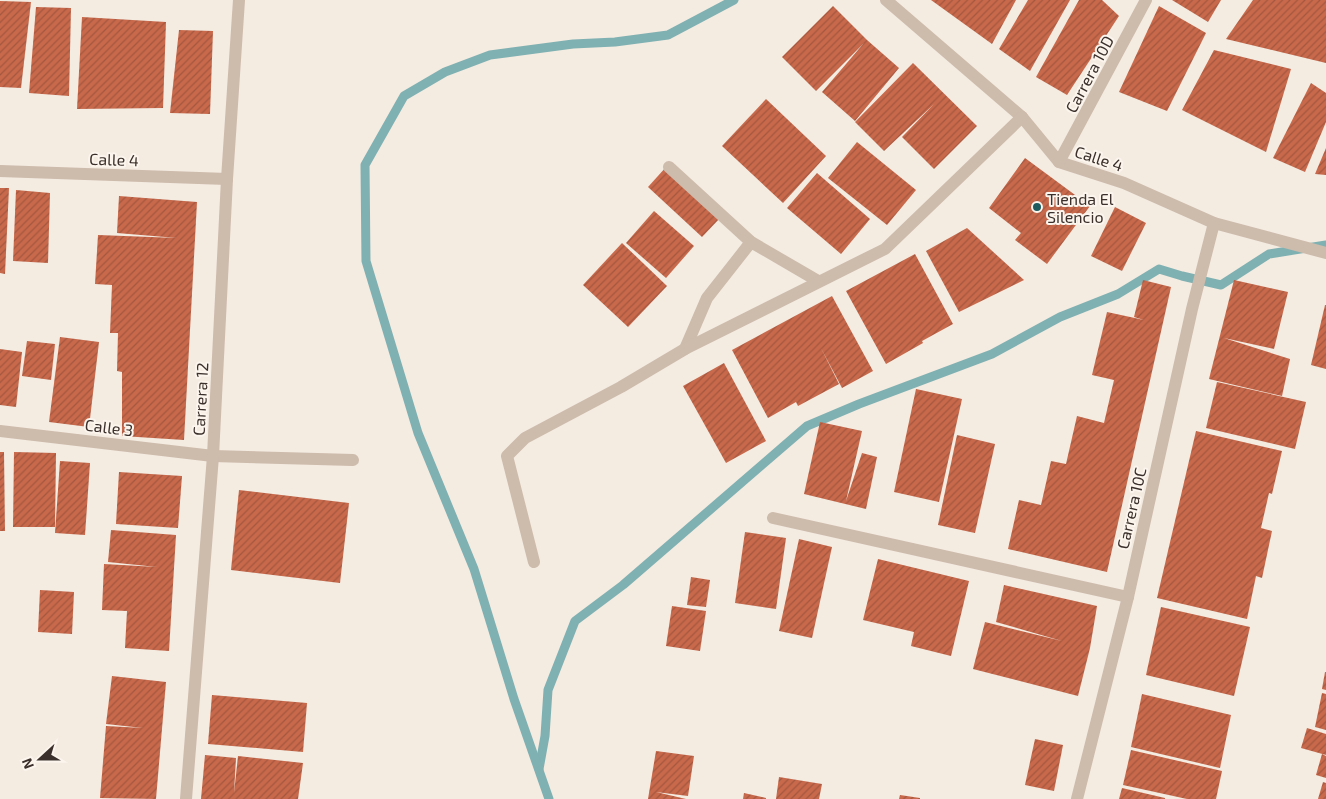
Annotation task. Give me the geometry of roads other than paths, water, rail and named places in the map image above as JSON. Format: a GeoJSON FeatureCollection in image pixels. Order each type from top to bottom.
{"type":"FeatureCollection","features":[{"type":"Feature","properties":{"kind":"street","name":"Carrera 12"},"geometry":{"type":"LineString","coordinates":[[186,799],[214,456],[227,179],[239,0]]}},
{"type":"Feature","properties":{"kind":"street","name":"Calle 4"},"geometry":{"type":"LineString","coordinates":[[886,0],[1022,117],[1059,162],[1124,183],[1214,223],[1326,253]]}},
{"type":"Feature","properties":{"kind":"street","name":"Carrera 10D"},"geometry":{"type":"LineString","coordinates":[[1059,162],[1146,0]]}},
{"type":"Feature","properties":{"kind":"street"},"geometry":{"type":"LineString","coordinates":[[534,562],[507,456],[525,438],[621,387],[685,349],[885,249],[1022,117]]}},
{"type":"Feature","properties":{"kind":"street"},"geometry":{"type":"LineString","coordinates":[[669,167],[751,242],[818,281]]}},
{"type":"Feature","properties":{"kind":"street","name":"Calle 4"},"geometry":{"type":"LineString","coordinates":[[0,171],[227,179]]}},
{"type":"Feature","properties":{"kind":"street","name":"Carrera 10C"},"geometry":{"type":"LineString","coordinates":[[1076,799],[1128,597],[1192,309],[1214,223]]}},
{"type":"Feature","properties":{"kind":"street"},"geometry":{"type":"LineString","coordinates":[[685,349],[706,298],[751,242]]}},
{"type":"Feature","properties":{"kind":"street","name":"Calle 3"},"geometry":{"type":"LineString","coordinates":[[0,431],[214,456],[353,460]]}},
{"type":"Feature","properties":{"kind":"street"},"geometry":{"type":"LineString","coordinates":[[773,518],[1128,597]]}},
{"type":"Feature","properties":{"kind":"waterway"},"geometry":{"type":"LineString","coordinates":[[549,799],[514,699],[474,569],[418,433],[366,261],[365,165],[404,96],[445,72],[490,55],[573,44],[615,42],[668,35],[734,0]]}},
{"type":"Feature","properties":{"kind":"waterway"},"geometry":{"type":"LineString","coordinates":[[539,769],[545,736],[548,690],[575,621],[623,585],[807,426],[859,404],[992,354],[1060,317],[1118,294],[1159,269],[1221,285],[1269,254],[1326,245]]}},
{"type":"Feature","properties":{"kind":"place","name":"Tienda El Silencio"},"geometry":{"type":"Point","coordinates":[1037,207]}}]}
